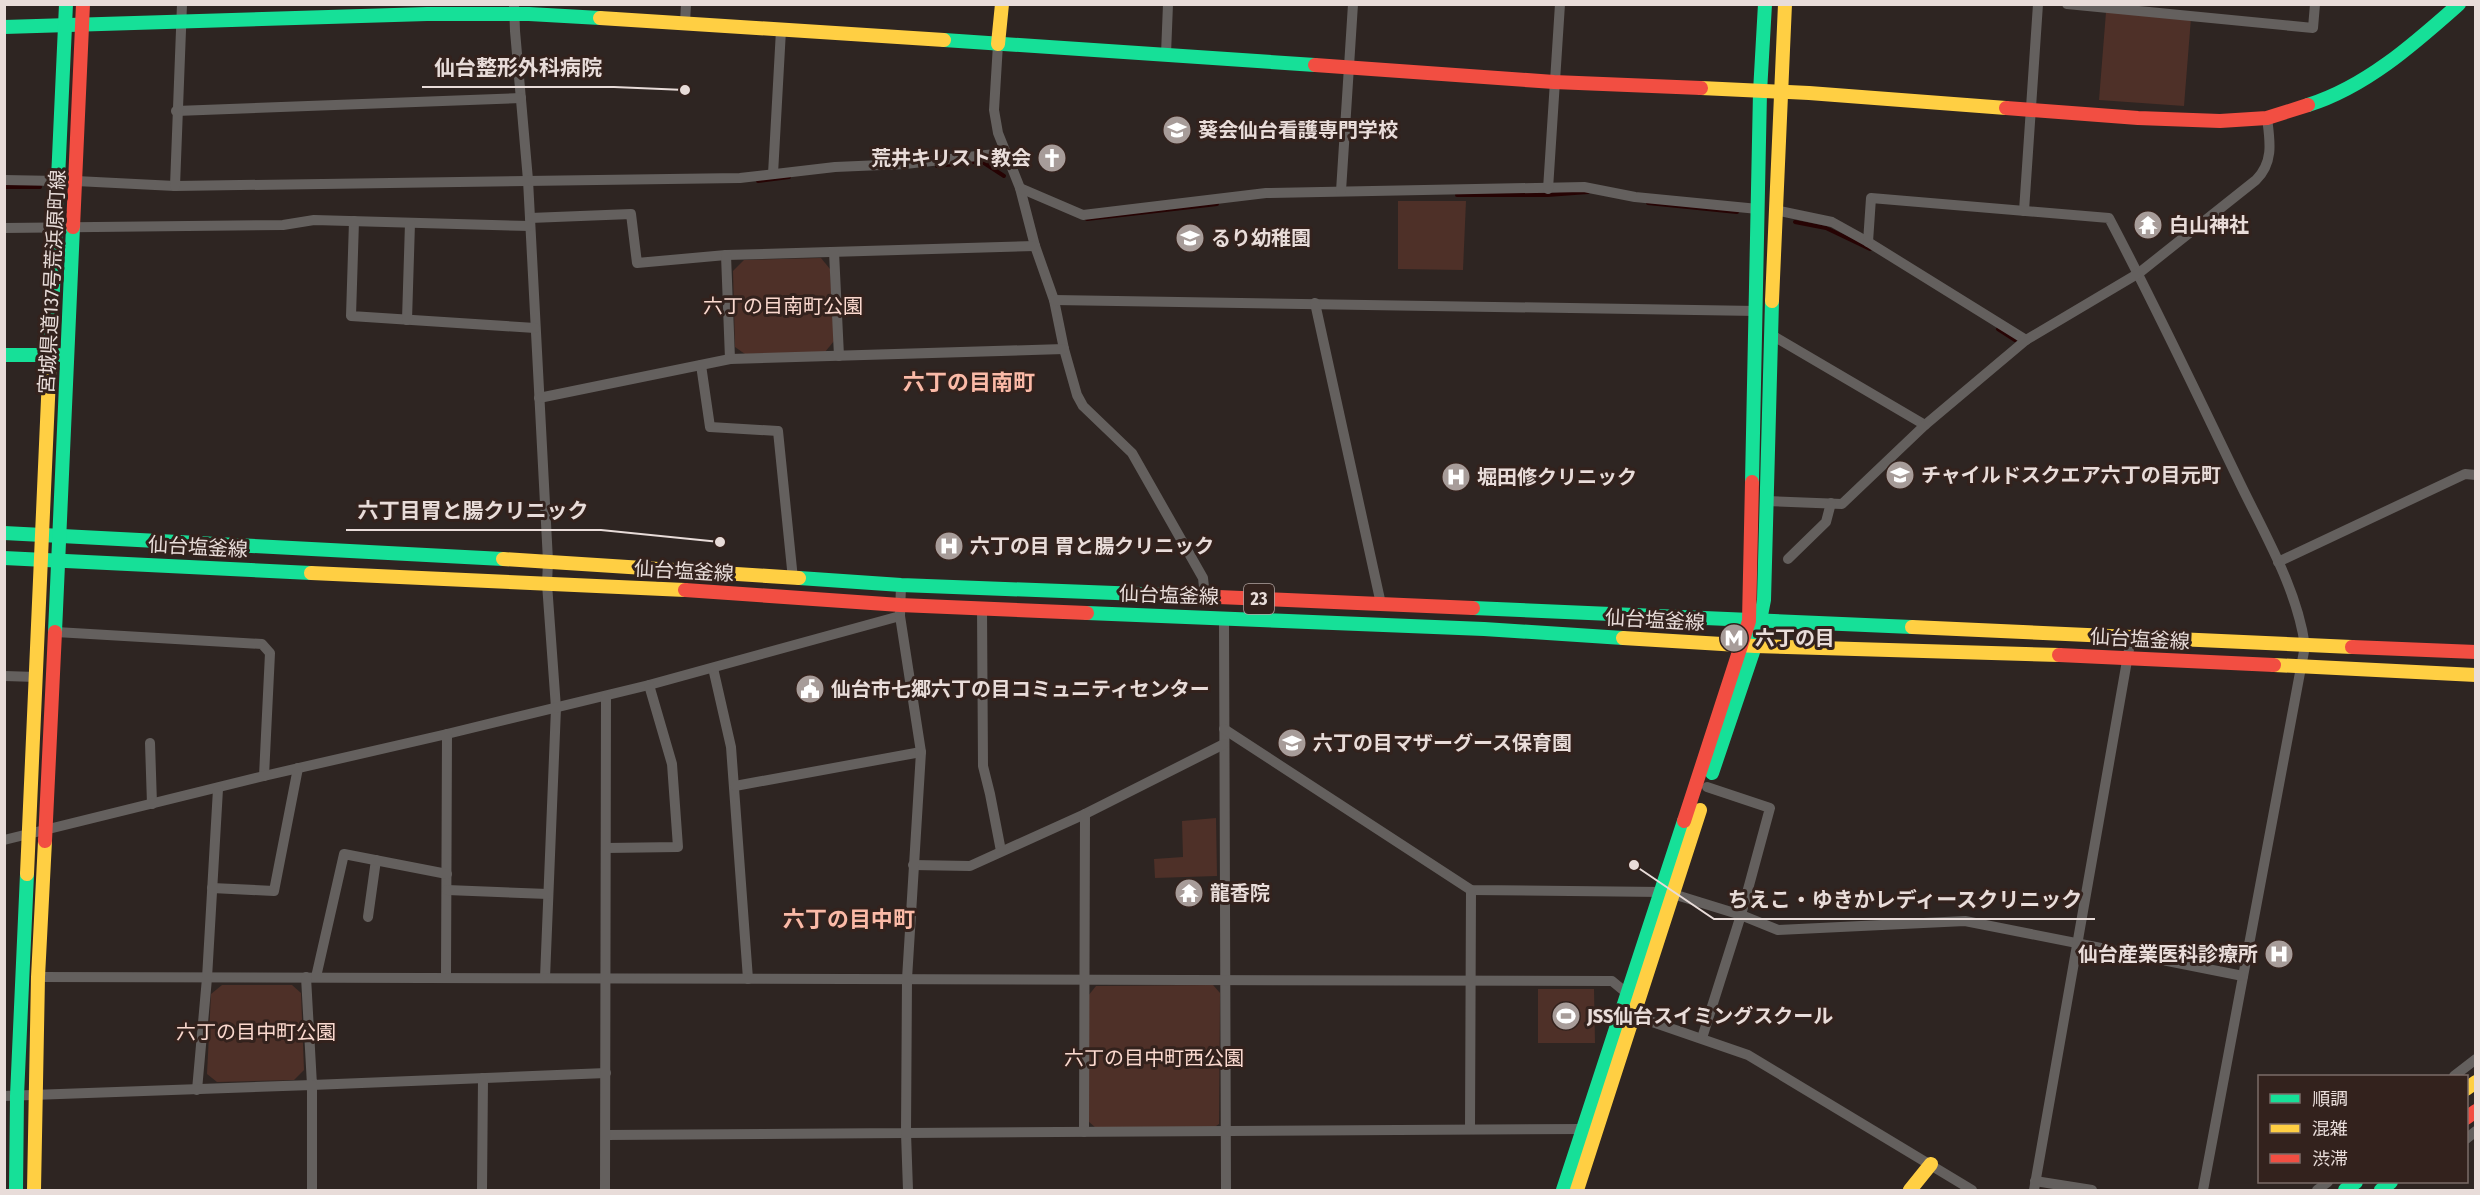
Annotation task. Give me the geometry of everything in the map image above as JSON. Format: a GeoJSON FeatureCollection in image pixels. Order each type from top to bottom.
{"type":"FeatureCollection","features":[{"type":"Feature","properties":{"kind":"main road","name":"宮城県道137号荒浜原町線"},"geometry":{"type":"LineString","coordinates":[[16,1191],[11,1096],[37,677],[66,4]]}},
{"type":"Feature","properties":{"kind":"main road","name":"宮城県道137号荒浜原町線"},"geometry":{"type":"LineString","coordinates":[[34,1191],[38,977],[56,632],[83,4]]}},
{"type":"Feature","properties":{"kind":"main road"},"geometry":{"type":"LineString","coordinates":[[998,44],[1002,4]]}},
{"type":"Feature","properties":{"kind":"main road"},"geometry":{"type":"LineString","coordinates":[[1755,621],[1758,209],[1760,92],[1765,4]]}},
{"type":"Feature","properties":{"kind":"main road"},"geometry":{"type":"LineString","coordinates":[[1563,1191],[1629,995],[1707,787],[1755,621],[1764,600],[1770,334],[1785,4]]}},
{"type":"Feature","properties":{"kind":"main road"},"geometry":{"type":"LineString","coordinates":[[4,27],[427,9],[514,9],[781,30],[1166,54],[1554,82],[1781,92],[2220,121],[2267,118],[2321,101],[2348,88],[2400,53],[2459,4]]}},
{"type":"Feature","properties":{"kind":"main road"},"geometry":{"type":"LineString","coordinates":[[4,355],[68,356]]}},
{"type":"Feature","properties":{"kind":"main road","name":"仙台塩釜線"},"geometry":{"type":"LineString","coordinates":[[4,533],[548,561],[901,585],[1205,596],[2475,652]]}},
{"type":"Feature","properties":{"kind":"main road","name":"仙台塩釜線"},"geometry":{"type":"LineString","coordinates":[[4,558],[547,584],[900,610],[982,608],[1224,617],[1484,629],[1749,645],[2300,665],[2475,675]]}},
{"type":"Feature","properties":{"kind":"main road"},"geometry":{"type":"LineString","coordinates":[[1577,1191],[1635,1016],[1668,893],[1749,645]]}},
{"type":"Feature","properties":{"kind":"main road"},"geometry":{"type":"LineString","coordinates":[[1910,1191],[1932,1164]]}},
{"type":"Feature","properties":{"kind":"street"},"geometry":{"type":"LineString","coordinates":[[175,186],[176,111],[182,4]]}},
{"type":"Feature","properties":{"kind":"street"},"geometry":{"type":"LineString","coordinates":[[685,23],[686,4]]}},
{"type":"Feature","properties":{"kind":"street"},"geometry":{"type":"LineString","coordinates":[[1166,54],[1168,4]]}},
{"type":"Feature","properties":{"kind":"street"},"geometry":{"type":"LineString","coordinates":[[1341,191],[1353,4]]}},
{"type":"Feature","properties":{"kind":"street"},"geometry":{"type":"LineString","coordinates":[[1548,189],[1560,4]]}},
{"type":"Feature","properties":{"kind":"street"},"geometry":{"type":"LineString","coordinates":[[2024,211],[2038,4]]}},
{"type":"Feature","properties":{"kind":"street"},"geometry":{"type":"LineString","coordinates":[[2067,4],[2168,10],[2313,28],[2315,4]]}},
{"type":"Feature","properties":{"kind":"street"},"geometry":{"type":"LineString","coordinates":[[514,9],[528,180],[548,561],[547,584],[556,708],[545,978]]}},
{"type":"Feature","properties":{"kind":"street"},"geometry":{"type":"LineString","coordinates":[[772,174],[781,30]]}},
{"type":"Feature","properties":{"kind":"street"},"geometry":{"type":"LineString","coordinates":[[998,44],[994,110],[998,133],[1004,153],[1020,188],[1035,246],[1054,300],[1064,349],[1077,395],[1083,406],[1132,453],[1203,578],[1205,596]]}},
{"type":"Feature","properties":{"kind":"street"},"geometry":{"type":"LineString","coordinates":[[176,111],[521,98]]}},
{"type":"Feature","properties":{"kind":"street"},"geometry":{"type":"LineString","coordinates":[[1766,501],[1842,504],[1925,425],[2026,340],[2139,273],[2266,171],[2270,159],[2267,118]]}},
{"type":"Feature","properties":{"kind":"street"},"geometry":{"type":"LineString","coordinates":[[76,181],[175,186],[740,178],[835,167],[904,164],[1004,153]]}},
{"type":"Feature","properties":{"kind":"street"},"geometry":{"type":"LineString","coordinates":[[4,180],[58,181]]}},
{"type":"Feature","properties":{"kind":"street"},"geometry":{"type":"LineString","coordinates":[[1020,188],[1083,215],[1266,192],[1584,187],[1635,197],[1758,209]]}},
{"type":"Feature","properties":{"kind":"street"},"geometry":{"type":"LineString","coordinates":[[1868,242],[1871,198],[2109,218],[2139,273],[2278,562],[2302,622],[2305,646],[2203,1191]]}},
{"type":"Feature","properties":{"kind":"street"},"geometry":{"type":"LineString","coordinates":[[1775,210],[1832,222],[2026,340]]}},
{"type":"Feature","properties":{"kind":"street"},"geometry":{"type":"LineString","coordinates":[[4,228],[283,225],[314,220],[410,223],[530,222],[631,214],[637,263],[726,255],[1035,246]]}},
{"type":"Feature","properties":{"kind":"street"},"geometry":{"type":"LineString","coordinates":[[354,221],[351,316],[535,328]]}},
{"type":"Feature","properties":{"kind":"street"},"geometry":{"type":"LineString","coordinates":[[407,320],[410,223]]}},
{"type":"Feature","properties":{"kind":"street"},"geometry":{"type":"LineString","coordinates":[[834,252],[838,356]]}},
{"type":"Feature","properties":{"kind":"street"},"geometry":{"type":"LineString","coordinates":[[726,255],[730,359]]}},
{"type":"Feature","properties":{"kind":"street"},"geometry":{"type":"LineString","coordinates":[[1054,300],[1757,311]]}},
{"type":"Feature","properties":{"kind":"street"},"geometry":{"type":"LineString","coordinates":[[1315,303],[1381,604]]}},
{"type":"Feature","properties":{"kind":"street"},"geometry":{"type":"LineString","coordinates":[[1770,334],[1925,425]]}},
{"type":"Feature","properties":{"kind":"street"},"geometry":{"type":"LineString","coordinates":[[539,398],[730,359],[1064,349]]}},
{"type":"Feature","properties":{"kind":"street"},"geometry":{"type":"LineString","coordinates":[[701,364],[710,427],[778,431],[793,579]]}},
{"type":"Feature","properties":{"kind":"street"},"geometry":{"type":"LineString","coordinates":[[2278,562],[2465,474],[2475,475]]}},
{"type":"Feature","properties":{"kind":"street"},"geometry":{"type":"LineString","coordinates":[[1788,559],[1826,522],[1831,503]]}},
{"type":"Feature","properties":{"kind":"street"},"geometry":{"type":"LineString","coordinates":[[901,585],[900,610],[921,752],[906,979],[908,1191]]}},
{"type":"Feature","properties":{"kind":"street"},"geometry":{"type":"LineString","coordinates":[[982,608],[982,766],[1001,851]]}},
{"type":"Feature","properties":{"kind":"street"},"geometry":{"type":"LineString","coordinates":[[4,840],[649,685],[713,668],[900,610]]}},
{"type":"Feature","properties":{"kind":"street"},"geometry":{"type":"LineString","coordinates":[[1224,617],[1226,1191]]}},
{"type":"Feature","properties":{"kind":"street"},"geometry":{"type":"LineString","coordinates":[[56,632],[262,644],[270,653],[264,776]]}},
{"type":"Feature","properties":{"kind":"street"},"geometry":{"type":"LineString","coordinates":[[2092,1191],[2034,1186],[2131,638]]}},
{"type":"Feature","properties":{"kind":"street"},"geometry":{"type":"LineString","coordinates":[[713,668],[731,747],[748,979]]}},
{"type":"Feature","properties":{"kind":"street"},"geometry":{"type":"LineString","coordinates":[[4,676],[37,677]]}},
{"type":"Feature","properties":{"kind":"street"},"geometry":{"type":"LineString","coordinates":[[606,848],[678,847],[672,764],[649,685]]}},
{"type":"Feature","properties":{"kind":"street"},"geometry":{"type":"LineString","coordinates":[[605,1191],[606,696]]}},
{"type":"Feature","properties":{"kind":"street"},"geometry":{"type":"LineString","coordinates":[[1224,729],[1471,890],[1668,893],[1741,915],[1778,930],[1965,921],[2243,976]]}},
{"type":"Feature","properties":{"kind":"street"},"geometry":{"type":"LineString","coordinates":[[446,977],[447,734]]}},
{"type":"Feature","properties":{"kind":"street"},"geometry":{"type":"LineString","coordinates":[[150,743],[152,804]]}},
{"type":"Feature","properties":{"kind":"street"},"geometry":{"type":"LineString","coordinates":[[913,865],[970,866],[1085,814],[1224,744]]}},
{"type":"Feature","properties":{"kind":"street"},"geometry":{"type":"LineString","coordinates":[[735,786],[921,752]]}},
{"type":"Feature","properties":{"kind":"street"},"geometry":{"type":"LineString","coordinates":[[212,888],[274,891],[298,768]]}},
{"type":"Feature","properties":{"kind":"street"},"geometry":{"type":"LineString","coordinates":[[1702,1038],[1741,915],[1770,808],[1707,787]]}},
{"type":"Feature","properties":{"kind":"street"},"geometry":{"type":"LineString","coordinates":[[197,1090],[207,978],[218,789]]}},
{"type":"Feature","properties":{"kind":"street"},"geometry":{"type":"LineString","coordinates":[[1084,1132],[1085,814]]}},
{"type":"Feature","properties":{"kind":"street"},"geometry":{"type":"LineString","coordinates":[[312,1191],[311,978],[344,854],[447,874]]}},
{"type":"Feature","properties":{"kind":"street"},"geometry":{"type":"LineString","coordinates":[[368,917],[376,860]]}},
{"type":"Feature","properties":{"kind":"street"},"geometry":{"type":"LineString","coordinates":[[447,890],[548,894]]}},
{"type":"Feature","properties":{"kind":"street"},"geometry":{"type":"LineString","coordinates":[[1470,1129],[1471,890]]}},
{"type":"Feature","properties":{"kind":"street"},"geometry":{"type":"LineString","coordinates":[[38,977],[1612,981],[1629,995],[1635,1016],[1748,1055],[1932,1164],[1972,1191]]}},
{"type":"Feature","properties":{"kind":"street"},"geometry":{"type":"LineString","coordinates":[[2456,1075],[2475,1059]]}},
{"type":"Feature","properties":{"kind":"street"},"geometry":{"type":"LineString","coordinates":[[11,1096],[606,1073]]}},
{"type":"Feature","properties":{"kind":"street"},"geometry":{"type":"LineString","coordinates":[[482,1191],[483,1078]]}},
{"type":"Feature","properties":{"kind":"street"},"geometry":{"type":"LineString","coordinates":[[606,1135],[1227,1132],[1287,1129],[1583,1129]]}},
{"type":"Feature","properties":{"kind":"green space"},"geometry":{"type":"Polygon","coordinates":[[[2106,12],[2191,18],[2184,106],[2099,100],[2106,12]]]}},
{"type":"Feature","properties":{"kind":"green space"},"geometry":{"type":"Polygon","coordinates":[[[1398,201],[1466,201],[1463,270],[1398,269],[1398,201]]]}},
{"type":"Feature","properties":{"kind":"green space","name":"六丁の目南町公園"},"geometry":{"type":"Polygon","coordinates":[[[821,258],[830,269],[834,341],[825,352],[745,354],[735,347],[733,271],[744,260],[821,258]]]}},
{"type":"Feature","properties":{"kind":"green space"},"geometry":{"type":"Polygon","coordinates":[[[1216,818],[1217,876],[1155,878],[1154,859],[1183,857],[1182,821],[1216,818]]]}},
{"type":"Feature","properties":{"kind":"green space","name":"六丁の目中町公園"},"geometry":{"type":"Polygon","coordinates":[[[222,985],[292,985],[301,993],[304,1070],[294,1080],[217,1082],[207,1074],[211,994],[222,985]]]}},
{"type":"Feature","properties":{"kind":"green space","name":"六丁の目中町西公園"},"geometry":{"type":"Polygon","coordinates":[[[1213,985],[1220,993],[1219,1124],[1213,1128],[1096,1128],[1088,1121],[1088,996],[1096,986],[1213,985]]]}},
{"type":"Feature","properties":{"kind":"green space","name":"JSS仙台スイミングスクール"},"geometry":{"type":"Polygon","coordinates":[[[1538,989],[1594,989],[1595,1043],[1538,1043],[1538,989]]]}},
{"type":"Feature","properties":{"kind":"waterway"},"geometry":{"type":"LineString","coordinates":[[937,166],[981,161],[1004,176]]}},
{"type":"Feature","properties":{"kind":"waterway"},"geometry":{"type":"LineString","coordinates":[[758,181],[789,177]]}},
{"type":"Feature","properties":{"kind":"waterway"},"geometry":{"type":"LineString","coordinates":[[4,187],[40,187]]}},
{"type":"Feature","properties":{"kind":"waterway"},"geometry":{"type":"LineString","coordinates":[[1457,195],[1547,195],[1588,192]]}},
{"type":"Feature","properties":{"kind":"waterway"},"geometry":{"type":"LineString","coordinates":[[1648,203],[1737,212]]}},
{"type":"Feature","properties":{"kind":"waterway"},"geometry":{"type":"LineString","coordinates":[[1087,219],[1217,204]]}},
{"type":"Feature","properties":{"kind":"waterway"},"geometry":{"type":"LineString","coordinates":[[1795,222],[1826,228],[1870,249]]}},
{"type":"Feature","properties":{"kind":"waterway"},"geometry":{"type":"LineString","coordinates":[[1998,329],[2015,340]]}},
{"type":"Feature","properties":{"kind":"traffic: fast"},"geometry":{"type":"LineString","coordinates":[[50,354],[66,4]]}},
{"type":"Feature","properties":{"kind":"traffic: fast"},"geometry":{"type":"LineString","coordinates":[[1752,482],[1760,92],[1765,4]]}},
{"type":"Feature","properties":{"kind":"traffic: fast"},"geometry":{"type":"LineString","coordinates":[[2308,105],[2350,87],[2370,75],[2425,34],[2459,4]]}},
{"type":"Feature","properties":{"kind":"traffic: fast"},"geometry":{"type":"LineString","coordinates":[[4,27],[427,14],[529,14],[600,18]]}},
{"type":"Feature","properties":{"kind":"traffic: fast"},"geometry":{"type":"LineString","coordinates":[[944,40],[1315,65]]}},
{"type":"Feature","properties":{"kind":"traffic: fast"},"geometry":{"type":"LineString","coordinates":[[55,632],[73,227]]}},
{"type":"Feature","properties":{"kind":"traffic: fast"},"geometry":{"type":"LineString","coordinates":[[1712,773],[1755,646],[1764,600],[1772,301]]}},
{"type":"Feature","properties":{"kind":"traffic: fast"},"geometry":{"type":"LineString","coordinates":[[4,355],[59,355]]}},
{"type":"Feature","properties":{"kind":"traffic: fast"},"geometry":{"type":"LineString","coordinates":[[4,533],[503,559]]}},
{"type":"Feature","properties":{"kind":"traffic: fast"},"geometry":{"type":"LineString","coordinates":[[4,558],[311,573]]}},
{"type":"Feature","properties":{"kind":"traffic: fast"},"geometry":{"type":"LineString","coordinates":[[799,578],[901,585],[1194,596]]}},
{"type":"Feature","properties":{"kind":"traffic: fast"},"geometry":{"type":"LineString","coordinates":[[1473,608],[1912,627]]}},
{"type":"Feature","properties":{"kind":"traffic: fast"},"geometry":{"type":"LineString","coordinates":[[1087,613],[1484,629],[1623,638]]}},
{"type":"Feature","properties":{"kind":"traffic: fast"},"geometry":{"type":"LineString","coordinates":[[1563,1190],[1684,821]]}},
{"type":"Feature","properties":{"kind":"traffic: fast"},"geometry":{"type":"LineString","coordinates":[[16,1190],[17,1096],[27,874]]}},
{"type":"Feature","properties":{"kind":"traffic: fast"},"geometry":{"type":"LineString","coordinates":[[2345,1190],[2355,1183]]}},
{"type":"Feature","properties":{"kind":"traffic: fast"},"geometry":{"type":"LineString","coordinates":[[2381,1190],[2390,1183]]}},
{"type":"Feature","properties":{"kind":"traffic: slow"},"geometry":{"type":"LineString","coordinates":[[998,44],[1002,4]]}},
{"type":"Feature","properties":{"kind":"traffic: slow"},"geometry":{"type":"LineString","coordinates":[[1772,301],[1785,4]]}},
{"type":"Feature","properties":{"kind":"traffic: slow"},"geometry":{"type":"LineString","coordinates":[[600,18],[944,40]]}},
{"type":"Feature","properties":{"kind":"traffic: slow"},"geometry":{"type":"LineString","coordinates":[[1701,88],[1809,93],[2006,108]]}},
{"type":"Feature","properties":{"kind":"traffic: slow"},"geometry":{"type":"LineString","coordinates":[[27,874],[50,354]]}},
{"type":"Feature","properties":{"kind":"traffic: slow"},"geometry":{"type":"LineString","coordinates":[[503,559],[799,578]]}},
{"type":"Feature","properties":{"kind":"traffic: slow"},"geometry":{"type":"LineString","coordinates":[[311,573],[685,590]]}},
{"type":"Feature","properties":{"kind":"traffic: slow"},"geometry":{"type":"LineString","coordinates":[[1912,627],[2352,647]]}},
{"type":"Feature","properties":{"kind":"traffic: slow"},"geometry":{"type":"LineString","coordinates":[[1623,638],[1755,646],[2059,655]]}},
{"type":"Feature","properties":{"kind":"traffic: slow"},"geometry":{"type":"LineString","coordinates":[[2274,665],[2476,675]]}},
{"type":"Feature","properties":{"kind":"traffic: slow"},"geometry":{"type":"LineString","coordinates":[[1577,1190],[1700,810]]}},
{"type":"Feature","properties":{"kind":"traffic: slow"},"geometry":{"type":"LineString","coordinates":[[34,1190],[38,977],[45,841]]}},
{"type":"Feature","properties":{"kind":"traffic: slow"},"geometry":{"type":"LineString","coordinates":[[2468,1088],[2476,1082]]}},
{"type":"Feature","properties":{"kind":"traffic: slow"},"geometry":{"type":"LineString","coordinates":[[1910,1190],[1931,1164]]}},
{"type":"Feature","properties":{"kind":"traffic: jam"},"geometry":{"type":"LineString","coordinates":[[73,227],[83,4]]}},
{"type":"Feature","properties":{"kind":"traffic: jam"},"geometry":{"type":"LineString","coordinates":[[1315,65],[1554,82],[1701,88]]}},
{"type":"Feature","properties":{"kind":"traffic: jam"},"geometry":{"type":"LineString","coordinates":[[2006,108],[2138,118],[2220,121],[2267,118],[2308,105]]}},
{"type":"Feature","properties":{"kind":"traffic: jam"},"geometry":{"type":"LineString","coordinates":[[1684,821],[1749,621],[1752,482]]}},
{"type":"Feature","properties":{"kind":"traffic: jam"},"geometry":{"type":"LineString","coordinates":[[685,590],[900,605],[1087,613]]}},
{"type":"Feature","properties":{"kind":"traffic: jam"},"geometry":{"type":"LineString","coordinates":[[1194,596],[1473,608]]}},
{"type":"Feature","properties":{"kind":"traffic: jam"},"geometry":{"type":"LineString","coordinates":[[45,841],[55,632]]}},
{"type":"Feature","properties":{"kind":"traffic: jam"},"geometry":{"type":"LineString","coordinates":[[2352,647],[2476,652]]}},
{"type":"Feature","properties":{"kind":"traffic: jam"},"geometry":{"type":"LineString","coordinates":[[2059,655],[2274,665]]}},
{"type":"Feature","properties":{"kind":"traffic: jam"},"geometry":{"type":"LineString","coordinates":[[2468,1117],[2476,1111]]}},
{"type":"Feature","properties":{"kind":"place","name":"仙台整形外科病院"},"geometry":{"type":"Point","coordinates":[685,90]}},
{"type":"Feature","properties":{"kind":"place","name":"葵会仙台看護専門学校"},"geometry":{"type":"Point","coordinates":[1177,130]}},
{"type":"Feature","properties":{"kind":"place","name":"荒井キリスト教会"},"geometry":{"type":"Point","coordinates":[1052,158]}},
{"type":"Feature","properties":{"kind":"place","name":"白山神社"},"geometry":{"type":"Point","coordinates":[2148,225]}},
{"type":"Feature","properties":{"kind":"place","name":"るり幼稚園"},"geometry":{"type":"Point","coordinates":[1190,238]}},
{"type":"Feature","properties":{"kind":"place","name":"チャイルドスクエア六丁の目元町"},"geometry":{"type":"Point","coordinates":[1900,475]}},
{"type":"Feature","properties":{"kind":"place","name":"堀田修クリニック"},"geometry":{"type":"Point","coordinates":[1456,477]}},
{"type":"Feature","properties":{"kind":"place","name":"六丁目胃と腸クリニック"},"geometry":{"type":"Point","coordinates":[720,542]}},
{"type":"Feature","properties":{"kind":"place","name":"六丁の目 胃と腸クリニック"},"geometry":{"type":"Point","coordinates":[949,546]}},
{"type":"Feature","properties":{"kind":"place","name":"六丁の目"},"geometry":{"type":"Point","coordinates":[1734,638]}},
{"type":"Feature","properties":{"kind":"place","name":"仙台市七郷六丁の目コミュニティセンター"},"geometry":{"type":"Point","coordinates":[810,689]}},
{"type":"Feature","properties":{"kind":"place","name":"六丁の目マザーグース保育園"},"geometry":{"type":"Point","coordinates":[1292,743]}},
{"type":"Feature","properties":{"kind":"place","name":"ちえこ・ゆきかレディースクリニック"},"geometry":{"type":"Point","coordinates":[1634,865]}},
{"type":"Feature","properties":{"kind":"place","name":"龍香院"},"geometry":{"type":"Point","coordinates":[1189,893]}},
{"type":"Feature","properties":{"kind":"place","name":"仙台産業医科診療所"},"geometry":{"type":"Point","coordinates":[2279,954]}},
{"type":"Feature","properties":{"kind":"place","name":"JSS仙台スイミングスクール"},"geometry":{"type":"Point","coordinates":[1566,1016]}},
{"type":"Feature","properties":{"kind":"district","name":"六丁の目南町"},"geometry":{"type":"Point","coordinates":[969,382]}},
{"type":"Feature","properties":{"kind":"district","name":"六丁の目中町"},"geometry":{"type":"Point","coordinates":[849,919]}}]}
